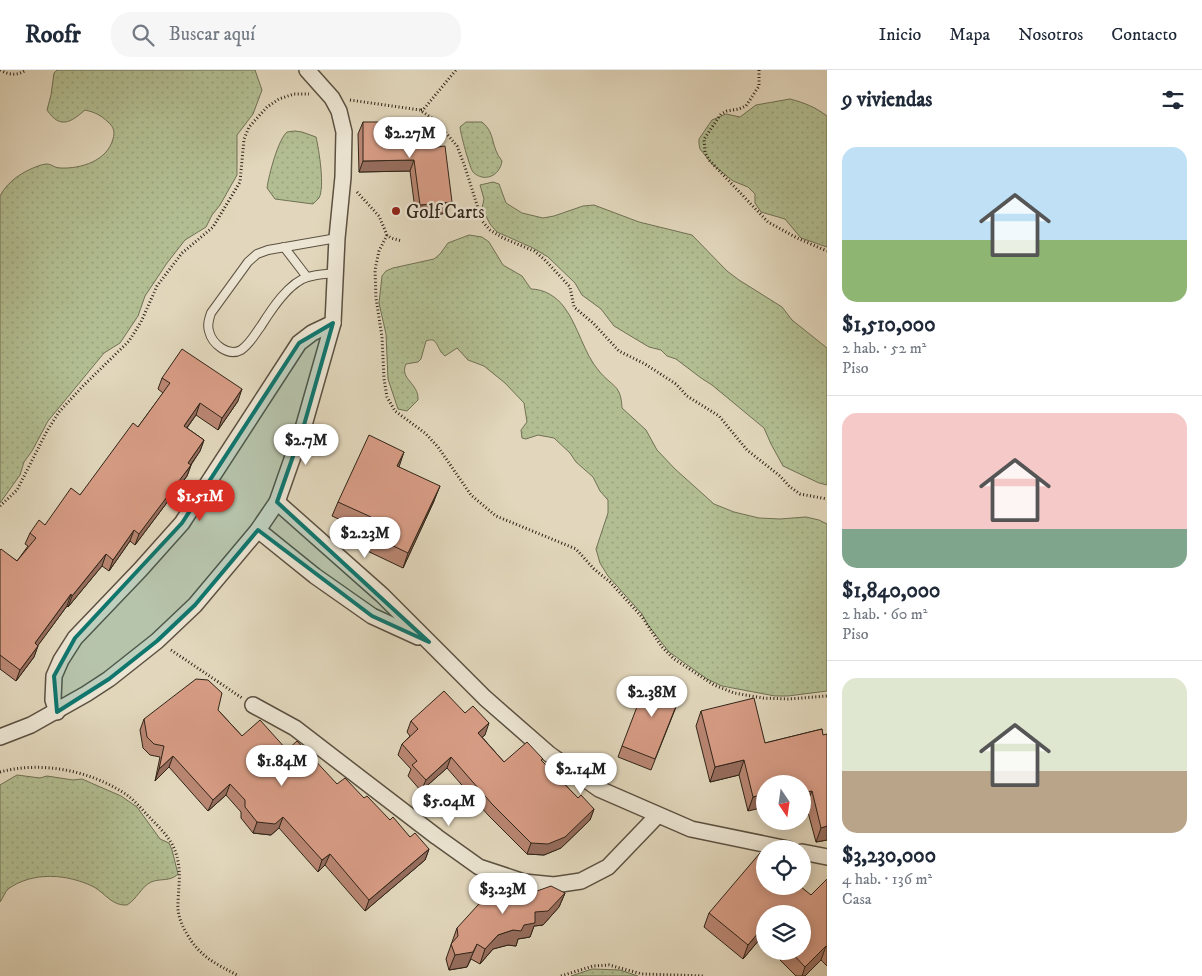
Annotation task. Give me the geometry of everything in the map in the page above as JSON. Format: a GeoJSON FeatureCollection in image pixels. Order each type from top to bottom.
{"type":"FeatureCollection","features":[{"type":"Feature","properties":{"kind":"street"},"geometry":{"type":"LineString","coordinates":[[0,737],[57,712],[109,679],[157,641],[195,605],[258,530],[277,502],[304,426],[333,323],[337,238],[343,177],[344,132],[339,111],[332,98],[307,70]]}},
{"type":"Feature","properties":{"kind":"street"},"geometry":{"type":"LineString","coordinates":[[57,712],[53,700],[54,676],[74,638],[140,570],[182,523],[299,343],[312,333],[333,323]]}},
{"type":"Feature","properties":{"kind":"street"},"geometry":{"type":"LineString","coordinates":[[277,502],[382,595],[485,698],[549,754],[599,790],[691,829],[756,842]]}},
{"type":"Feature","properties":{"kind":"street"},"geometry":{"type":"LineString","coordinates":[[258,530],[315,576],[372,616],[429,642]]}},
{"type":"Feature","properties":{"kind":"street"},"geometry":{"type":"LineString","coordinates":[[253,705],[295,728],[437,837],[480,867],[524,882],[554,886],[581,881],[608,867],[657,816]]}},
{"type":"Feature","properties":{"kind":"street"},"geometry":{"type":"LineString","coordinates":[[811,854],[827,857]]}},
{"type":"Feature","properties":{"kind":"lane"},"geometry":{"type":"LineString","coordinates":[[335,273],[308,277],[297,283],[286,292],[269,313],[248,345],[239,351],[229,352],[220,347],[209,332],[208,323],[211,313],[248,262],[257,254],[284,247],[337,238]]}},
{"type":"Feature","properties":{"kind":"lane"},"geometry":{"type":"LineString","coordinates":[[284,247],[308,277]]}},
{"type":"Feature","properties":{"kind":"path"},"geometry":{"type":"LineString","coordinates":[[0,70],[10,75],[22,73],[26,70]]}},
{"type":"Feature","properties":{"kind":"path"},"geometry":{"type":"LineString","coordinates":[[420,110],[423,110],[435,98],[456,70]]}},
{"type":"Feature","properties":{"kind":"path"},"geometry":{"type":"LineString","coordinates":[[759,70],[759,86],[746,106],[739,110],[727,111],[721,114],[704,139],[704,152],[709,160],[768,222],[796,238],[827,250]]}},
{"type":"Feature","properties":{"kind":"path"},"geometry":{"type":"LineString","coordinates":[[0,506],[16,490],[59,412],[128,341],[141,322],[158,286],[172,266],[182,253],[213,227],[240,182],[242,147],[249,127],[266,107],[279,99],[294,94],[310,94],[420,110],[436,121],[457,146],[482,220],[490,230],[503,238],[534,251],[544,258],[570,287],[574,307],[593,323],[619,351],[645,364],[676,384],[687,396],[719,416],[747,450],[780,476],[790,488],[800,494],[827,499]]}},
{"type":"Feature","properties":{"kind":"path"},"geometry":{"type":"LineString","coordinates":[[343,177],[379,216],[387,235],[402,241]]}},
{"type":"Feature","properties":{"kind":"path"},"geometry":{"type":"LineString","coordinates":[[387,235],[379,251],[375,270],[376,298],[382,337],[387,397],[395,412],[424,433],[438,447],[471,495],[496,516],[576,549],[636,610],[662,647],[674,659],[714,685],[734,693],[763,698],[788,699],[827,696]]}},
{"type":"Feature","properties":{"kind":"path"},"geometry":{"type":"LineString","coordinates":[[157,641],[253,705]]}},
{"type":"Feature","properties":{"kind":"path"},"geometry":{"type":"LineString","coordinates":[[0,772],[14,768],[62,769],[87,776],[124,793],[135,802],[165,833],[173,845],[179,862],[178,905],[180,922],[194,947],[203,956],[239,976]]}},
{"type":"Feature","properties":{"kind":"path"},"geometry":{"type":"LineString","coordinates":[[560,976],[594,966],[609,965],[642,974],[705,976]]}},
{"type":"Feature","properties":{"kind":"highlighted area"},"geometry":{"type":"Polygon","coordinates":[[[333,323],[304,425],[277,502],[429,642],[372,616],[258,530],[195,605],[157,641],[109,679],[57,712],[54,676],[75,638],[182,523],[299,343],[333,323]]]}},
{"type":"Feature","properties":{"kind":"green space"},"geometry":{"type":"Polygon","coordinates":[[[57,70],[255,70],[262,90],[253,114],[237,135],[237,175],[220,205],[206,227],[185,240],[167,263],[145,296],[138,316],[120,343],[104,353],[48,421],[24,462],[20,475],[0,503],[0,196],[16,178],[38,166],[48,164],[60,168],[68,168],[92,162],[105,153],[110,147],[114,136],[114,130],[110,124],[100,116],[85,110],[70,121],[65,122],[56,120],[52,116],[47,110],[54,73],[57,70]]]}},
{"type":"Feature","properties":{"kind":"green space"},"geometry":{"type":"Polygon","coordinates":[[[790,99],[810,106],[827,116],[827,247],[801,238],[785,219],[761,212],[755,203],[755,194],[748,187],[733,181],[712,164],[700,149],[699,139],[712,120],[726,114],[740,117],[756,105],[790,99]]]}},
{"type":"Feature","properties":{"kind":"green space"},"geometry":{"type":"Polygon","coordinates":[[[466,122],[482,122],[489,131],[502,161],[495,174],[482,177],[473,172],[465,150],[460,127],[466,122]]]}},
{"type":"Feature","properties":{"kind":"green space"},"geometry":{"type":"Polygon","coordinates":[[[295,131],[316,137],[320,159],[321,193],[313,204],[275,199],[267,188],[280,142],[287,132],[295,131]]]}},
{"type":"Feature","properties":{"kind":"green space"},"geometry":{"type":"Polygon","coordinates":[[[493,182],[499,184],[506,203],[522,213],[543,218],[583,206],[594,205],[639,222],[692,235],[727,271],[782,307],[792,320],[827,348],[827,485],[783,466],[764,428],[712,385],[676,359],[667,356],[661,350],[649,347],[614,326],[601,309],[582,295],[575,283],[548,257],[497,232],[490,224],[482,208],[484,199],[480,185],[493,182]]]}},
{"type":"Feature","properties":{"kind":"green space"},"geometry":{"type":"Polygon","coordinates":[[[469,235],[482,237],[489,242],[503,265],[522,276],[531,289],[545,292],[561,303],[569,314],[594,364],[618,390],[622,408],[646,430],[657,450],[675,469],[714,504],[734,512],[759,518],[806,517],[827,524],[827,691],[775,696],[722,686],[707,679],[669,652],[642,614],[608,576],[600,563],[596,549],[608,513],[608,500],[600,491],[593,477],[554,438],[538,435],[526,439],[522,438],[521,430],[527,422],[524,403],[505,383],[484,366],[468,360],[457,348],[445,356],[434,341],[426,341],[421,359],[418,362],[406,364],[405,369],[407,378],[416,389],[418,400],[407,411],[398,409],[388,379],[386,334],[379,303],[382,276],[386,271],[393,268],[434,259],[448,243],[469,235]]]}},
{"type":"Feature","properties":{"kind":"green space"},"geometry":{"type":"Polygon","coordinates":[[[17,775],[40,778],[47,776],[73,780],[82,779],[121,796],[137,807],[160,839],[169,843],[178,874],[169,879],[151,882],[127,905],[113,902],[94,887],[84,883],[73,879],[51,876],[28,879],[18,883],[8,889],[0,902],[0,785],[17,775]]]}},
{"type":"Feature","properties":{"kind":"green space"},"geometry":{"type":"Polygon","coordinates":[[[592,969],[620,970],[638,976],[571,976],[592,969]]]}},
{"type":"Feature","properties":{"kind":"building"},"geometry":{"type":"Polygon","coordinates":[[[363,122],[405,122],[406,143],[429,141],[430,148],[445,146],[452,202],[420,205],[414,160],[363,161],[363,122]]]}},
{"type":"Feature","properties":{"kind":"building"},"geometry":{"type":"Polygon","coordinates":[[[182,349],[242,389],[222,418],[200,403],[184,426],[204,440],[188,463],[191,465],[139,534],[134,530],[113,560],[106,554],[72,596],[71,594],[35,643],[38,646],[20,670],[0,655],[0,550],[17,561],[36,538],[30,533],[39,520],[45,525],[71,488],[80,495],[133,423],[138,427],[170,383],[162,378],[182,349]]]}},
{"type":"Feature","properties":{"kind":"building"},"geometry":{"type":"Polygon","coordinates":[[[369,435],[404,452],[397,466],[440,486],[408,553],[364,532],[371,517],[338,502],[369,435]]]}},
{"type":"Feature","properties":{"kind":"building"},"geometry":{"type":"Polygon","coordinates":[[[648,678],[682,691],[655,759],[622,746],[648,678]]]}},
{"type":"Feature","properties":{"kind":"building"},"geometry":{"type":"Polygon","coordinates":[[[196,679],[208,680],[222,693],[218,710],[242,736],[260,720],[287,750],[297,741],[337,784],[345,778],[364,798],[367,796],[390,820],[393,817],[410,837],[415,833],[429,849],[369,900],[330,854],[322,860],[283,817],[275,824],[257,822],[245,807],[245,800],[230,784],[213,800],[173,756],[159,769],[164,746],[154,744],[147,737],[144,719],[196,679]]]}},
{"type":"Feature","properties":{"kind":"building"},"geometry":{"type":"Polygon","coordinates":[[[444,691],[465,713],[473,706],[489,723],[478,733],[504,762],[527,742],[543,759],[541,760],[578,798],[581,795],[594,809],[565,837],[548,844],[531,843],[492,804],[451,757],[426,780],[412,765],[417,761],[402,744],[418,729],[411,721],[444,691]]]}},
{"type":"Feature","properties":{"kind":"building"},"geometry":{"type":"Polygon","coordinates":[[[754,698],[765,743],[822,729],[823,735],[827,734],[827,826],[821,828],[811,791],[811,775],[756,775],[756,796],[753,797],[744,760],[715,767],[701,711],[754,698]]]}},
{"type":"Feature","properties":{"kind":"building"},"geometry":{"type":"Polygon","coordinates":[[[756,858],[756,895],[811,895],[827,879],[827,947],[805,967],[798,960],[811,960],[811,905],[756,905],[756,936],[748,945],[709,913],[756,858]]]}},
{"type":"Feature","properties":{"kind":"building"},"geometry":{"type":"Polygon","coordinates":[[[525,880],[537,891],[551,886],[565,893],[548,911],[535,912],[535,923],[524,925],[521,931],[513,930],[498,935],[485,949],[477,944],[473,952],[455,955],[451,944],[458,936],[457,928],[498,883],[505,889],[511,884],[516,890],[525,880]]]}},
{"type":"Feature","properties":{"kind":"place","name":"Golf Carts"},"geometry":{"type":"Point","coordinates":[396,211]}}]}
